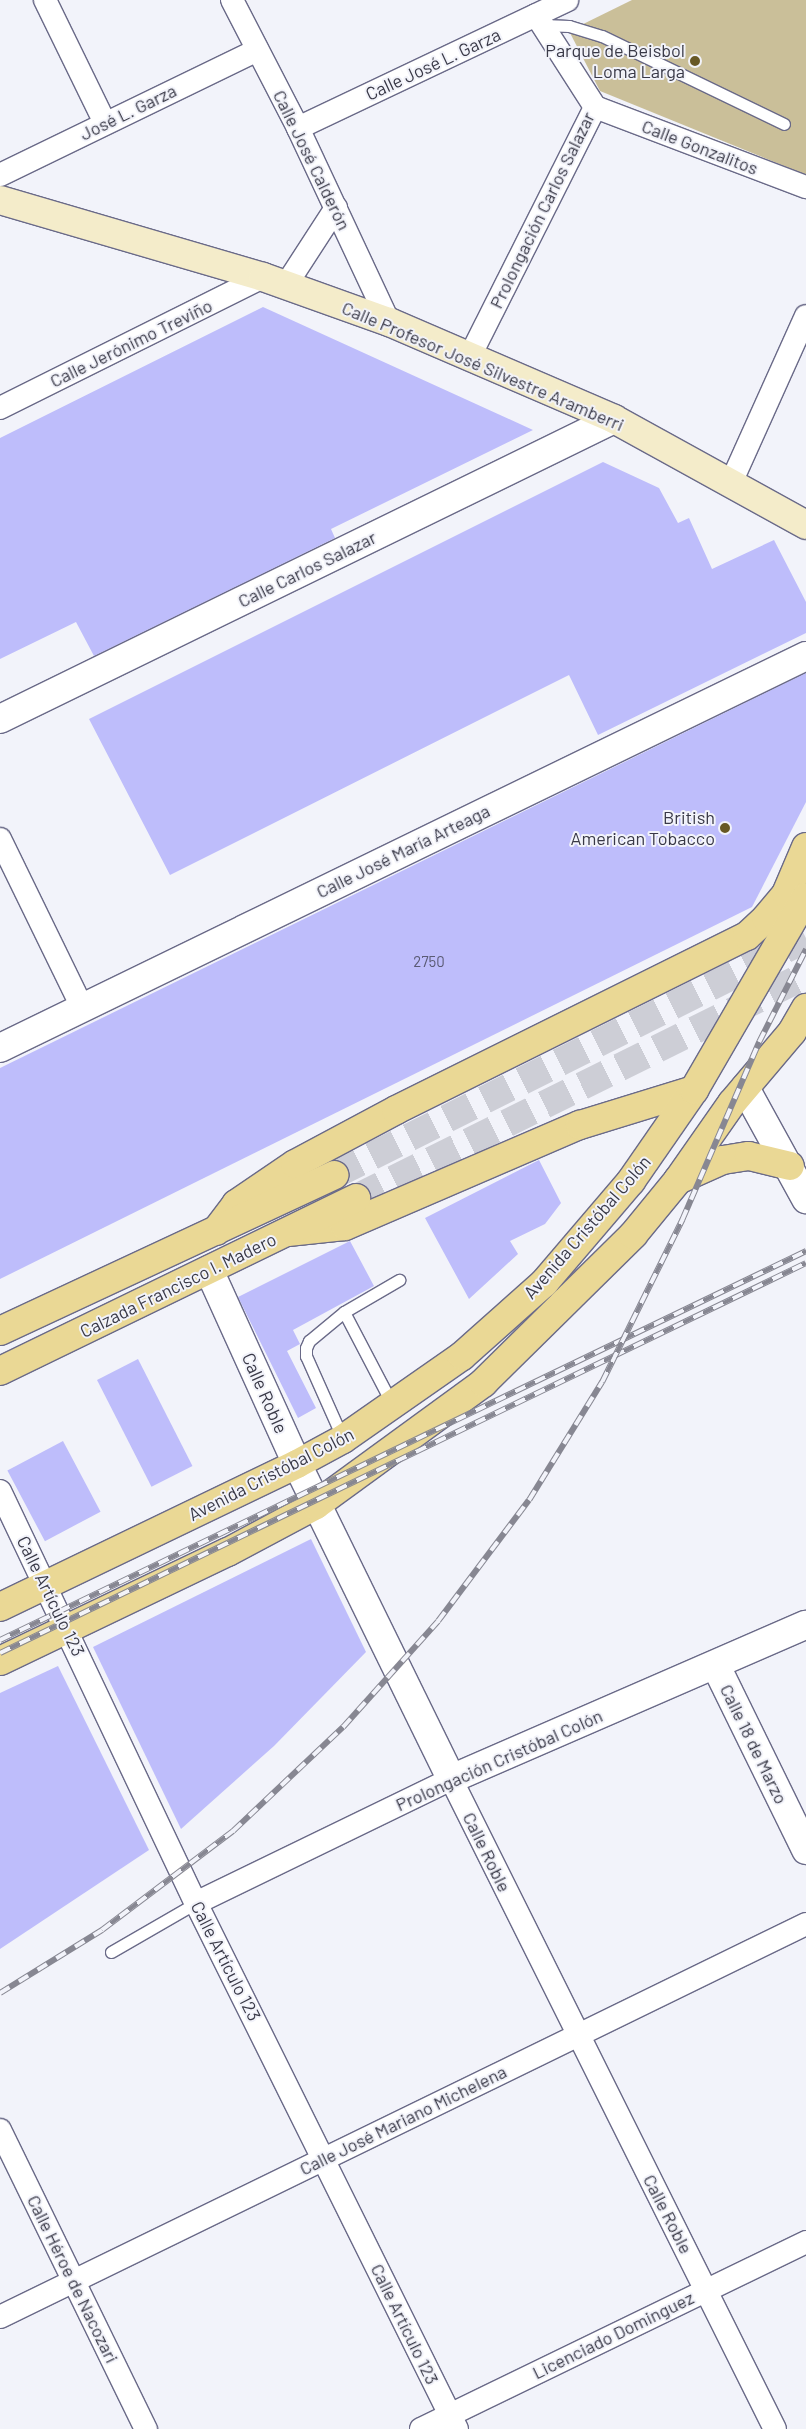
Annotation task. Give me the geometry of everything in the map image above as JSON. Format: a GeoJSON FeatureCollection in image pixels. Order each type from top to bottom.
{"type":"FeatureCollection","features":[{"type":"Feature","properties":{"kind":"main road","name":"Calle Profesor José Silvestre Aramberri"},"geometry":{"type":"LineString","coordinates":[[0,200],[274,281],[389,322],[614,419],[730,485],[806,525]]}},
{"type":"Feature","properties":{"kind":"main road"},"geometry":{"type":"LineString","coordinates":[[216,1231],[236,1204],[272,1177],[396,1110],[747,936],[766,918],[786,894],[806,847]]}},
{"type":"Feature","properties":{"kind":"main road","name":"Avenida Cristóbal Colón"},"geometry":{"type":"LineString","coordinates":[[0,1606],[297,1464],[343,1439],[393,1406],[462,1356],[544,1283],[631,1181],[694,1090],[802,906]]}},
{"type":"Feature","properties":{"kind":"main road","name":"Avenida Cristóbal Colón"},"geometry":{"type":"LineString","coordinates":[[0,1661],[228,1552],[316,1505],[484,1383],[564,1306],[633,1235],[678,1180],[745,1088],[799,1026],[806,1008]]}},
{"type":"Feature","properties":{"kind":"main road"},"geometry":{"type":"LineString","coordinates":[[288,1232],[323,1231],[345,1226],[580,1125],[694,1090]]}},
{"type":"Feature","properties":{"kind":"main road"},"geometry":{"type":"LineString","coordinates":[[678,1180],[723,1160],[749,1156],[790,1166]]}},
{"type":"Feature","properties":{"kind":"main road","name":"Calzada Francisco I. Madero"},"geometry":{"type":"LineString","coordinates":[[0,1331],[334,1175]]}},
{"type":"Feature","properties":{"kind":"main road","name":"Calzada Francisco I. Madero"},"geometry":{"type":"LineString","coordinates":[[0,1371],[356,1198]]}},
{"type":"Feature","properties":{"kind":"main road"},"geometry":{"type":"LineString","coordinates":[[544,1283],[564,1306]]}},
{"type":"Feature","properties":{"kind":"street"},"geometry":{"type":"LineString","coordinates":[[45,0],[105,123]]}},
{"type":"Feature","properties":{"kind":"street","name":"Calle José Calderón"},"geometry":{"type":"LineString","coordinates":[[232,0],[298,128],[389,322]]}},
{"type":"Feature","properties":{"kind":"street","name":"Calle José L. Garza"},"geometry":{"type":"LineString","coordinates":[[298,128],[540,20],[567,0]]}},
{"type":"Feature","properties":{"kind":"street","name":"Prolongación Carlos Salazar"},"geometry":{"type":"LineString","coordinates":[[469,358],[595,107],[540,20]]}},
{"type":"Feature","properties":{"kind":"street","name":"José L. Garza"},"geometry":{"type":"LineString","coordinates":[[0,174],[257,50]]}},
{"type":"Feature","properties":{"kind":"street","name":"Calle Gonzalitos"},"geometry":{"type":"LineString","coordinates":[[595,107],[806,187]]}},
{"type":"Feature","properties":{"kind":"street"},"geometry":{"type":"LineString","coordinates":[[274,281],[336,208]]}},
{"type":"Feature","properties":{"kind":"street","name":"Calle Jerónimo Treviño"},"geometry":{"type":"LineString","coordinates":[[0,408],[274,281]]}},
{"type":"Feature","properties":{"kind":"street"},"geometry":{"type":"LineString","coordinates":[[730,485],[806,316]]}},
{"type":"Feature","properties":{"kind":"street","name":"Calle Carlos Salazar"},"geometry":{"type":"LineString","coordinates":[[0,719],[614,419]]}},
{"type":"Feature","properties":{"kind":"street","name":"Calle José María Arteaga"},"geometry":{"type":"LineString","coordinates":[[0,1048],[806,656]]}},
{"type":"Feature","properties":{"kind":"street"},"geometry":{"type":"LineString","coordinates":[[0,839],[82,1007]]}},
{"type":"Feature","properties":{"kind":"street"},"geometry":{"type":"LineString","coordinates":[[745,1088],[790,1166],[806,1199]]}},
{"type":"Feature","properties":{"kind":"street","name":"Calle Roble"},"geometry":{"type":"LineString","coordinates":[[209,1270],[316,1505],[775,2429]]}},
{"type":"Feature","properties":{"kind":"street","name":"Calle Artículo 123"},"geometry":{"type":"LineString","coordinates":[[0,1491],[47,1584],[196,1903],[454,2422]]}},
{"type":"Feature","properties":{"kind":"street","name":"Prolongación Cristóbal Colón"},"geometry":{"type":"LineString","coordinates":[[196,1903],[451,1779],[716,1666],[806,1625]]}},
{"type":"Feature","properties":{"kind":"street","name":"Calle 18 de Marzo"},"geometry":{"type":"LineString","coordinates":[[716,1666],[806,1850]]}},
{"type":"Feature","properties":{"kind":"street","name":"Calle José Mariano Michelena"},"geometry":{"type":"LineString","coordinates":[[0,2317],[74,2283],[578,2033],[806,1924]]}},
{"type":"Feature","properties":{"kind":"street","name":"Calle Héroe de Nacozari"},"geometry":{"type":"LineString","coordinates":[[0,2130],[146,2429]]}},
{"type":"Feature","properties":{"kind":"street","name":"Licenciado Dominguez"},"geometry":{"type":"LineString","coordinates":[[422,2429],[454,2422],[706,2289],[806,2242]]}},
{"type":"Feature","properties":{"kind":"lane"},"geometry":{"type":"LineString","coordinates":[[540,20],[602,36],[784,124]]}},
{"type":"Feature","properties":{"kind":"lane"},"geometry":{"type":"LineString","coordinates":[[343,1439],[306,1356],[306,1348],[309,1341],[344,1312],[399,1280]]}},
{"type":"Feature","properties":{"kind":"lane"},"geometry":{"type":"LineString","coordinates":[[344,1312],[393,1406]]}},
{"type":"Feature","properties":{"kind":"lane"},"geometry":{"type":"LineString","coordinates":[[111,1952],[196,1903]]}},
{"type":"Feature","properties":{"kind":"shaded area","name":"Parque de Beisbol Loma Larga"},"geometry":{"type":"Polygon","coordinates":[[[632,0],[806,0],[806,175],[600,91],[569,31],[632,0]]]}},
{"type":"Feature","properties":{"kind":"building"},"geometry":{"type":"Polygon","coordinates":[[[263,307],[533,430],[331,529],[335,538],[94,656],[76,622],[0,659],[0,438],[263,307]]]}},
{"type":"Feature","properties":{"kind":"building"},"geometry":{"type":"Polygon","coordinates":[[[603,462],[659,488],[678,523],[689,518],[712,569],[774,540],[806,602],[806,633],[598,735],[569,675],[170,875],[89,719],[603,462]]]}},
{"type":"Feature","properties":{"kind":"building"},"geometry":{"type":"Polygon","coordinates":[[[806,673],[806,802],[752,907],[0,1279],[0,1068],[806,673]]]}},
{"type":"Feature","properties":{"kind":"building"},"geometry":{"type":"Polygon","coordinates":[[[539,1160],[561,1203],[545,1224],[510,1241],[518,1254],[469,1299],[425,1218],[539,1160]]]}},
{"type":"Feature","properties":{"kind":"building"},"geometry":{"type":"Polygon","coordinates":[[[350,1241],[374,1286],[293,1330],[300,1344],[287,1351],[316,1408],[298,1418],[238,1297],[350,1241]]]}},
{"type":"Feature","properties":{"kind":"building"},"geometry":{"type":"Polygon","coordinates":[[[138,1359],[192,1466],[151,1487],[97,1380],[138,1359]]]}},
{"type":"Feature","properties":{"kind":"building"},"geometry":{"type":"Polygon","coordinates":[[[63,1441],[101,1512],[45,1541],[7,1471],[63,1441]]]}},
{"type":"Feature","properties":{"kind":"building"},"geometry":{"type":"Polygon","coordinates":[[[311,1539],[366,1652],[274,1746],[181,1829],[93,1647],[311,1539]]]}},
{"type":"Feature","properties":{"kind":"building"},"geometry":{"type":"Polygon","coordinates":[[[58,1666],[149,1850],[0,1949],[0,1693],[58,1666]]]}},
{"type":"Feature","properties":{"kind":"tunnel"},"geometry":{"type":"LineString","coordinates":[[334,1175],[806,939]]}},
{"type":"Feature","properties":{"kind":"tunnel"},"geometry":{"type":"LineString","coordinates":[[356,1198],[806,975]]}},
{"type":"Feature","properties":{"kind":"railway"},"geometry":{"type":"LineString","coordinates":[[0,1993],[102,1930],[233,1831],[343,1727],[438,1621],[529,1500],[602,1382],[682,1220],[759,1042],[806,949]]}},
{"type":"Feature","properties":{"kind":"railway"},"geometry":{"type":"LineString","coordinates":[[0,1640],[806,1251]]}},
{"type":"Feature","properties":{"kind":"railway"},"geometry":{"type":"LineString","coordinates":[[0,1653],[806,1263]]}},
{"type":"Feature","properties":{"kind":"place","name":"Parque de Beisbol Loma Larga"},"geometry":{"type":"Point","coordinates":[695,61]}},
{"type":"Feature","properties":{"kind":"place","name":"British American Tobacco"},"geometry":{"type":"Point","coordinates":[725,828]}}]}
